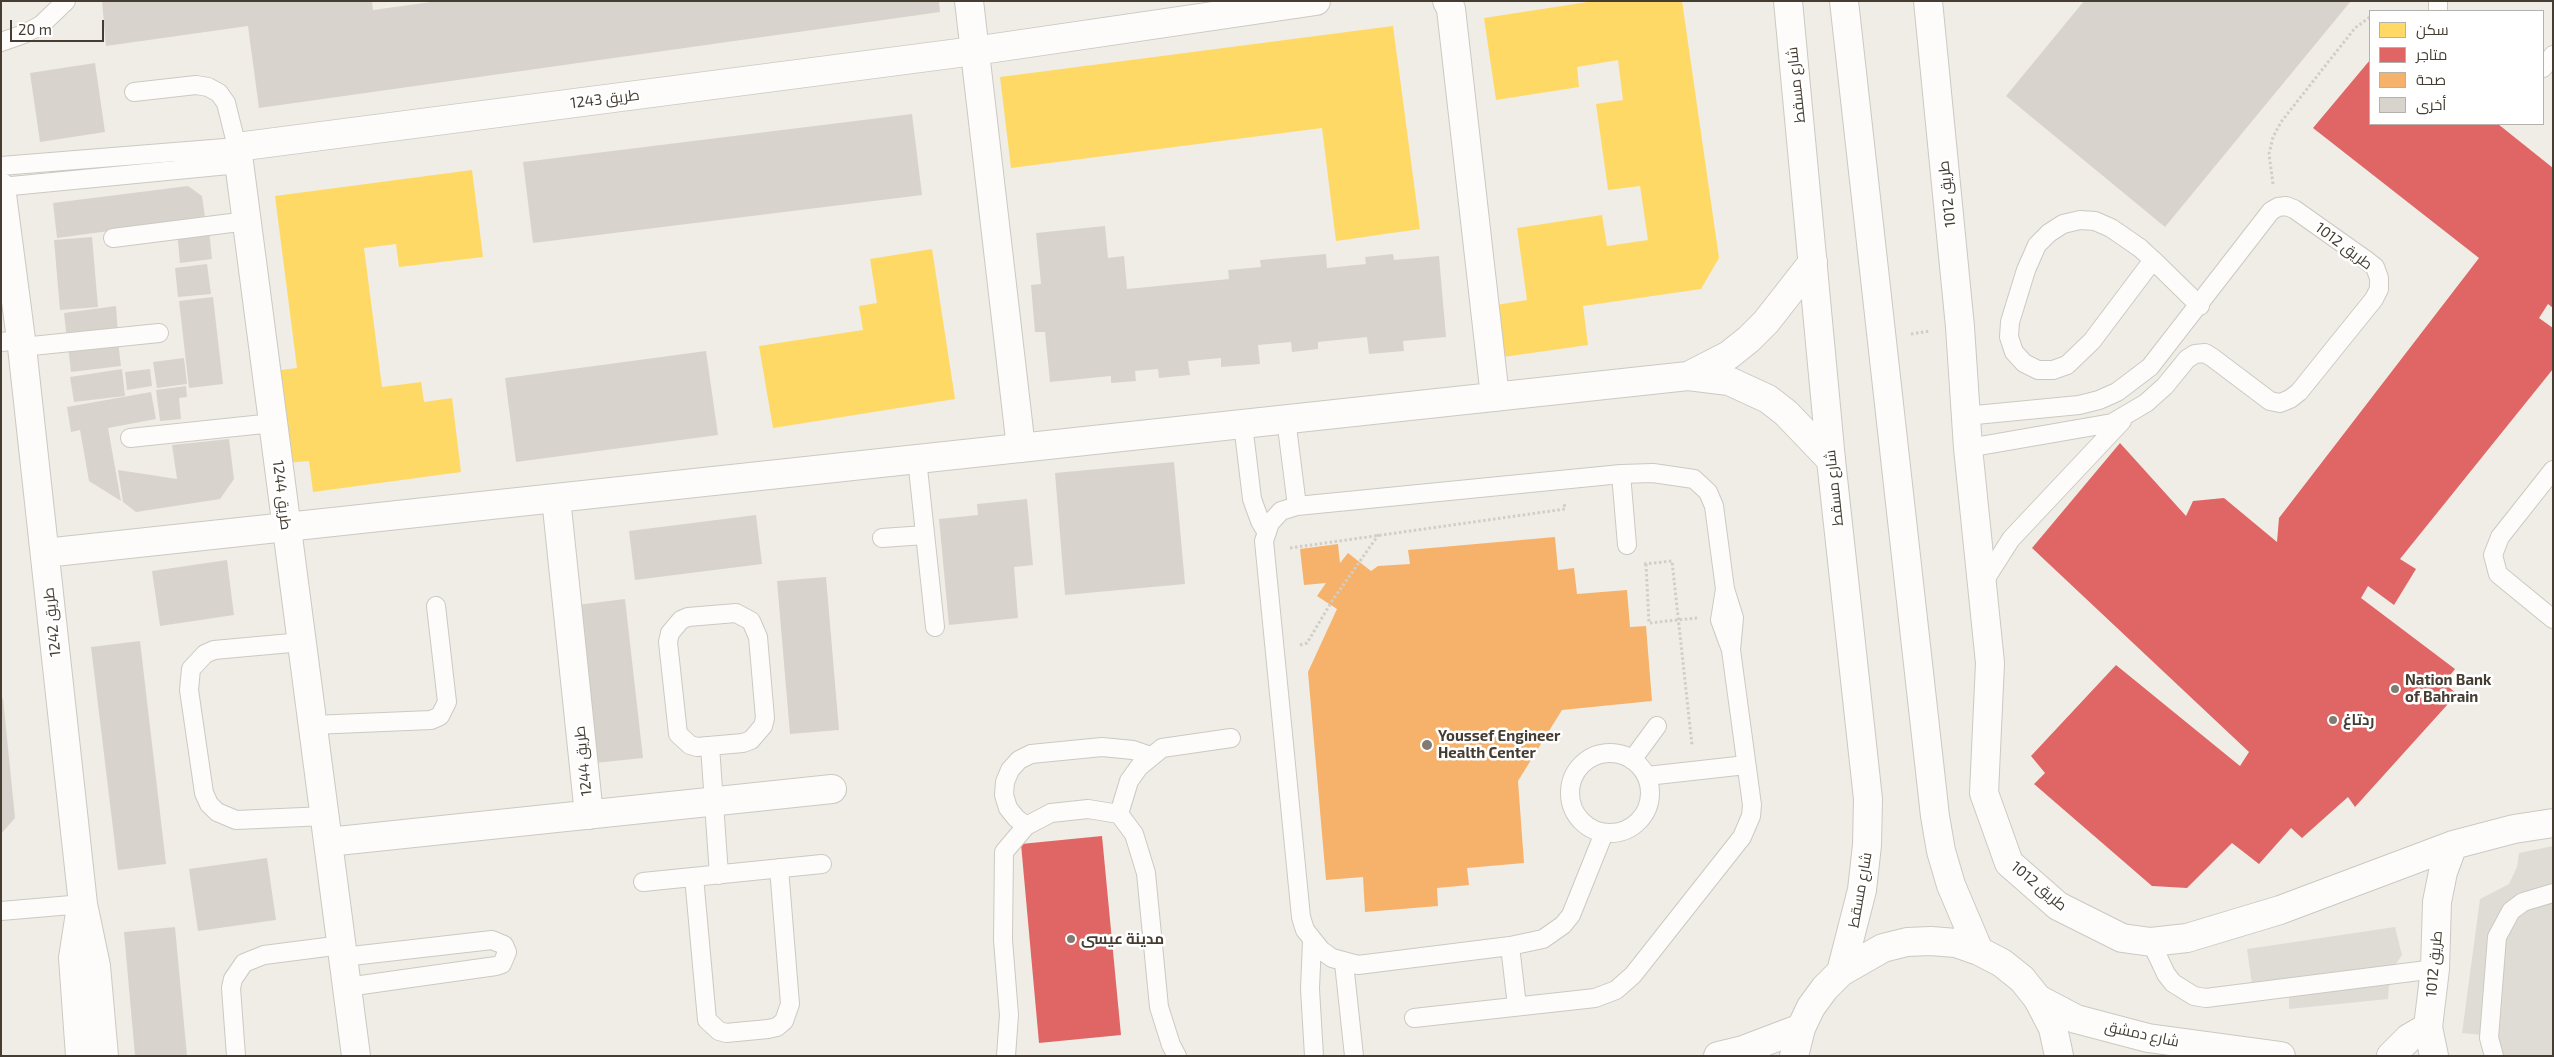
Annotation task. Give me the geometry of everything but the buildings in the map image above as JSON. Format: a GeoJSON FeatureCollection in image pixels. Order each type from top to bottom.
{"type":"FeatureCollection","features":[{"type":"Feature","properties":{"kind":"street"},"geometry":{"type":"LineString","coordinates":[[969,1],[1021,448]]}},
{"type":"Feature","properties":{"kind":"street","name":"طريق 1243"},"geometry":{"type":"LineString","coordinates":[[238,156],[1316,1]]}},
{"type":"Feature","properties":{"kind":"street"},"geometry":{"type":"LineString","coordinates":[[1447,1],[1451,9],[1494,397]]}},
{"type":"Feature","properties":{"kind":"street","name":"شارع مسقط"},"geometry":{"type":"LineString","coordinates":[[1788,1],[1830,460],[1868,799],[1867,845],[1862,890],[1841,972]]}},
{"type":"Feature","properties":{"kind":"street"},"geometry":{"type":"LineString","coordinates":[[1844,1],[1935,816],[1941,851],[1951,885],[1979,951]]}},
{"type":"Feature","properties":{"kind":"street","name":"طريق 1012"},"geometry":{"type":"LineString","coordinates":[[1928,1],[1959,318],[1965,416],[1990,663],[1984,793],[2009,863],[2058,906],[2122,938],[2150,942],[2187,938],[2280,910],[2453,844],[2514,828],[2553,823]]}},
{"type":"Feature","properties":{"kind":"street","name":"طريق 1244"},"geometry":{"type":"LineString","coordinates":[[238,156],[356,1056]]}},
{"type":"Feature","properties":{"kind":"street","name":"طريق 1242"},"geometry":{"type":"LineString","coordinates":[[1,187],[15,343],[45,553],[83,904],[96,966],[104,1056]]}},
{"type":"Feature","properties":{"kind":"street"},"geometry":{"type":"LineString","coordinates":[[1688,376],[1729,355],[1749,340],[1766,322],[1813,262]]}},
{"type":"Feature","properties":{"kind":"street"},"geometry":{"type":"LineString","coordinates":[[45,553],[1688,376],[1728,381],[1768,399],[1786,412],[1830,460]]}},
{"type":"Feature","properties":{"kind":"street","name":"طريق 1244"},"geometry":{"type":"LineString","coordinates":[[556,498],[589,815]]}},
{"type":"Feature","properties":{"kind":"street","name":"طريق 1244"},"geometry":{"type":"LineString","coordinates":[[326,829],[589,815],[832,789]]}},
{"type":"Feature","properties":{"kind":"street","name":"طريق 1012"},"geometry":{"type":"LineString","coordinates":[[2434,1056],[2428,1027],[2435,970],[2437,902],[2443,872],[2453,844]]}},
{"type":"Feature","properties":{"kind":"street","name":"طريق 1012"},"geometry":{"type":"LineString","coordinates":[[2409,860],[2426,878],[2437,902]]}},
{"type":"Feature","properties":{"kind":"street","name":"طريق 1242"},"geometry":{"type":"LineString","coordinates":[[80,1056],[73,958],[77,922],[83,904]]}},
{"type":"Feature","properties":{"kind":"street"},"geometry":{"type":"LineString","coordinates":[[1794,1056],[1801,1028],[1820,994],[1841,972],[1883,948],[1907,942],[1931,941],[1956,943],[1979,951],[2002,963],[2015,974],[2038,999],[2053,1028],[2059,1056]]}},
{"type":"Feature","properties":{"kind":"street","name":"شارع دمشق"},"geometry":{"type":"LineString","coordinates":[[2038,999],[2076,1019],[2148,1038],[2281,1056]]}},
{"type":"Feature","properties":{"kind":"street"},"geometry":{"type":"LineString","coordinates":[[2391,1056],[2409,1038],[2428,1027]]}},
{"type":"Feature","properties":{"kind":"street"},"geometry":{"type":"LineString","coordinates":[[1718,1056],[1743,1050],[1801,1028]]}},
{"type":"Feature","properties":{"kind":"lane"},"geometry":{"type":"LineString","coordinates":[[1,42],[24,34],[41,25],[66,1]]}},
{"type":"Feature","properties":{"kind":"lane"},"geometry":{"type":"LineString","coordinates":[[2544,67],[2553,55]]}},
{"type":"Feature","properties":{"kind":"lane"},"geometry":{"type":"LineString","coordinates":[[134,92],[196,85],[208,87],[219,93],[226,103],[238,156]]}},
{"type":"Feature","properties":{"kind":"lane"},"geometry":{"type":"LineString","coordinates":[[1,166],[238,156]]}},
{"type":"Feature","properties":{"kind":"lane"},"geometry":{"type":"LineString","coordinates":[[1,187],[238,156]]}},
{"type":"Feature","properties":{"kind":"lane","name":"طريق 1012"},"geometry":{"type":"LineString","coordinates":[[1968,448],[2112,423],[2146,403],[2165,386],[2187,359],[2195,354],[2205,354],[2213,358],[2270,401],[2280,403],[2290,400],[2299,392],[2374,299],[2379,289],[2379,278],[2375,267],[2294,209],[2286,206],[2278,207]]}},
{"type":"Feature","properties":{"kind":"lane"},"geometry":{"type":"LineString","coordinates":[[1965,416],[2079,405],[2117,392],[2150,367],[2200,306],[2271,211],[2278,207]]}},
{"type":"Feature","properties":{"kind":"lane"},"geometry":{"type":"LineString","coordinates":[[2153,260],[2092,341],[2067,365],[2053,370],[2038,370],[2024,363],[2014,352],[2009,337],[2017,296],[2037,245],[2049,233],[2064,224],[2080,220],[2095,221],[2126,238],[2153,260],[2200,306]]}},
{"type":"Feature","properties":{"kind":"lane"},"geometry":{"type":"LineString","coordinates":[[113,238],[247,221]]}},
{"type":"Feature","properties":{"kind":"lane"},"geometry":{"type":"LineString","coordinates":[[15,343],[159,333]]}},
{"type":"Feature","properties":{"kind":"lane"},"geometry":{"type":"LineString","coordinates":[[1983,583],[2011,539],[2125,417]]}},
{"type":"Feature","properties":{"kind":"lane"},"geometry":{"type":"LineString","coordinates":[[1286,419],[1297,506]]}},
{"type":"Feature","properties":{"kind":"lane"},"geometry":{"type":"LineString","coordinates":[[130,438],[273,423]]}},
{"type":"Feature","properties":{"kind":"lane"},"geometry":{"type":"LineString","coordinates":[[1243,424],[1252,499],[1266,531],[1265,552],[1301,917],[1312,941],[1332,958],[1344,963],[1358,965],[1510,946],[1543,939],[1563,925],[1576,904],[1604,834]]}},
{"type":"Feature","properties":{"kind":"lane"},"geometry":{"type":"LineString","coordinates":[[917,459],[935,627]]}},
{"type":"Feature","properties":{"kind":"lane"},"geometry":{"type":"LineString","coordinates":[[2553,470],[2500,537],[2493,555],[2498,574],[2553,619]]}},
{"type":"Feature","properties":{"kind":"lane"},"geometry":{"type":"LineString","coordinates":[[1266,531],[1281,511],[1297,506],[1560,478],[1620,474],[1654,473],[1694,479],[1702,485],[1714,506],[1725,589],[1734,618],[1731,650],[1752,805],[1751,816],[1742,838],[1633,976],[1616,990],[1595,998],[1414,1018]]}},
{"type":"Feature","properties":{"kind":"lane"},"geometry":{"type":"LineString","coordinates":[[1620,474],[1627,544]]}},
{"type":"Feature","properties":{"kind":"lane"},"geometry":{"type":"LineString","coordinates":[[882,538],[925,534]]}},
{"type":"Feature","properties":{"kind":"lane"},"geometry":{"type":"LineString","coordinates":[[1725,589],[1720,615],[1724,635],[1731,650]]}},
{"type":"Feature","properties":{"kind":"lane"},"geometry":{"type":"LineString","coordinates":[[313,725],[431,720],[440,716],[447,702],[436,606]]}},
{"type":"Feature","properties":{"kind":"lane"},"geometry":{"type":"LineString","coordinates":[[736,613],[751,621],[758,637],[765,718],[763,726],[751,740],[710,746],[690,745],[678,734],[668,642],[670,633],[680,620],[688,617],[736,613]]}},
{"type":"Feature","properties":{"kind":"lane"},"geometry":{"type":"LineString","coordinates":[[302,642],[214,650],[205,654],[191,669],[189,690],[204,793],[209,804],[217,812],[236,820],[326,829]]}},
{"type":"Feature","properties":{"kind":"lane"},"geometry":{"type":"LineString","coordinates":[[1632,760],[1656,726]]}},
{"type":"Feature","properties":{"kind":"lane"},"geometry":{"type":"LineString","coordinates":[[1119,814],[1129,781],[1150,756],[1162,748],[1231,738]]}},
{"type":"Feature","properties":{"kind":"lane"},"geometry":{"type":"LineString","coordinates":[[710,746],[720,875]]}},
{"type":"Feature","properties":{"kind":"lane"},"geometry":{"type":"LineString","coordinates":[[1026,826],[1008,808],[1004,795],[1005,782],[1010,770],[1019,760],[1031,754],[1102,747],[1133,750],[1150,756]]}},
{"type":"Feature","properties":{"kind":"lane"},"geometry":{"type":"LineString","coordinates":[[1604,753],[1619,754],[1632,760],[1647,776],[1650,790],[1648,804],[1642,817],[1632,827],[1619,833],[1604,834],[1591,829],[1576,814],[1569,794],[1571,780],[1579,767],[1590,758],[1604,753]]}},
{"type":"Feature","properties":{"kind":"lane"},"geometry":{"type":"LineString","coordinates":[[1647,776],[1746,765]]}},
{"type":"Feature","properties":{"kind":"lane"},"geometry":{"type":"LineString","coordinates":[[1006,1056],[1009,1015],[1003,940],[1004,852],[1026,826],[1051,813],[1088,808],[1119,814],[1134,834],[1146,873],[1160,1007],[1171,1045],[1177,1056]]}},
{"type":"Feature","properties":{"kind":"lane"},"geometry":{"type":"LineString","coordinates":[[643,882],[822,864]]}},
{"type":"Feature","properties":{"kind":"lane"},"geometry":{"type":"LineString","coordinates":[[694,877],[707,1020],[719,1032],[726,1034],[768,1030],[784,1021],[790,1004],[779,868]]}},
{"type":"Feature","properties":{"kind":"lane"},"geometry":{"type":"LineString","coordinates":[[2494,1056],[2489,1038],[2497,937],[2511,911],[2523,902],[2553,892]]}},
{"type":"Feature","properties":{"kind":"lane"},"geometry":{"type":"LineString","coordinates":[[1,911],[83,904]]}},
{"type":"Feature","properties":{"kind":"lane"},"geometry":{"type":"LineString","coordinates":[[236,1056],[231,988],[233,979],[244,963],[264,955],[492,940],[504,946],[507,952],[502,964],[496,966],[347,987]]}},
{"type":"Feature","properties":{"kind":"lane"},"geometry":{"type":"LineString","coordinates":[[1312,941],[1310,989],[1314,1056]]}},
{"type":"Feature","properties":{"kind":"lane"},"geometry":{"type":"LineString","coordinates":[[2150,942],[2166,974],[2173,983],[2194,996],[2206,998],[2435,970]]}},
{"type":"Feature","properties":{"kind":"lane"},"geometry":{"type":"LineString","coordinates":[[1510,946],[1517,1006]]}},
{"type":"Feature","properties":{"kind":"lane"},"geometry":{"type":"LineString","coordinates":[[1344,963],[1354,1056]]}},
{"type":"Feature","properties":{"kind":"path"},"geometry":{"type":"LineString","coordinates":[[2278,207],[2270,172],[2269,154],[2273,137],[2281,122],[2354,28],[2369,17]]}},
{"type":"Feature","properties":{"kind":"path"},"geometry":{"type":"LineString","coordinates":[[1265,552],[1379,534],[1565,509],[1560,478]]}},
{"type":"Feature","properties":{"kind":"path"},"geometry":{"type":"LineString","coordinates":[[1275,651],[1307,643],[1332,601],[1379,534]]}},
{"type":"Feature","properties":{"kind":"path"},"geometry":{"type":"LineString","coordinates":[[1627,544],[1629,566],[1672,561],[1695,771]]}},
{"type":"Feature","properties":{"kind":"path"},"geometry":{"type":"LineString","coordinates":[[1646,564],[1649,623],[1720,615]]}},
{"type":"Feature","properties":{"kind":"shaded area"},"geometry":{"type":"Polygon","coordinates":[[[2553,846],[2553,1056],[2487,1056],[2483,1035],[2462,1033],[2480,899],[2509,884],[2517,867],[2519,853],[2553,846]]]}},
{"type":"Feature","properties":{"kind":"shaded area"},"geometry":{"type":"Polygon","coordinates":[[[2395,927],[2402,955],[2390,973],[2388,999],[2289,1009],[2289,992],[2254,999],[2247,949],[2395,927]]]}},
{"type":"Feature","properties":{"kind":"place","name":"Nation Bank of Bahrain"},"geometry":{"type":"Point","coordinates":[2395,689]}},
{"type":"Feature","properties":{"kind":"place","name":"ردتاغ"},"geometry":{"type":"Point","coordinates":[2333,720]}},
{"type":"Feature","properties":{"kind":"place","name":"Youssef Engineer Health Center"},"geometry":{"type":"Point","coordinates":[1427,745]}},
{"type":"Feature","properties":{"kind":"place","name":"مدينة عيسى"},"geometry":{"type":"Point","coordinates":[1071,939]}}]}
